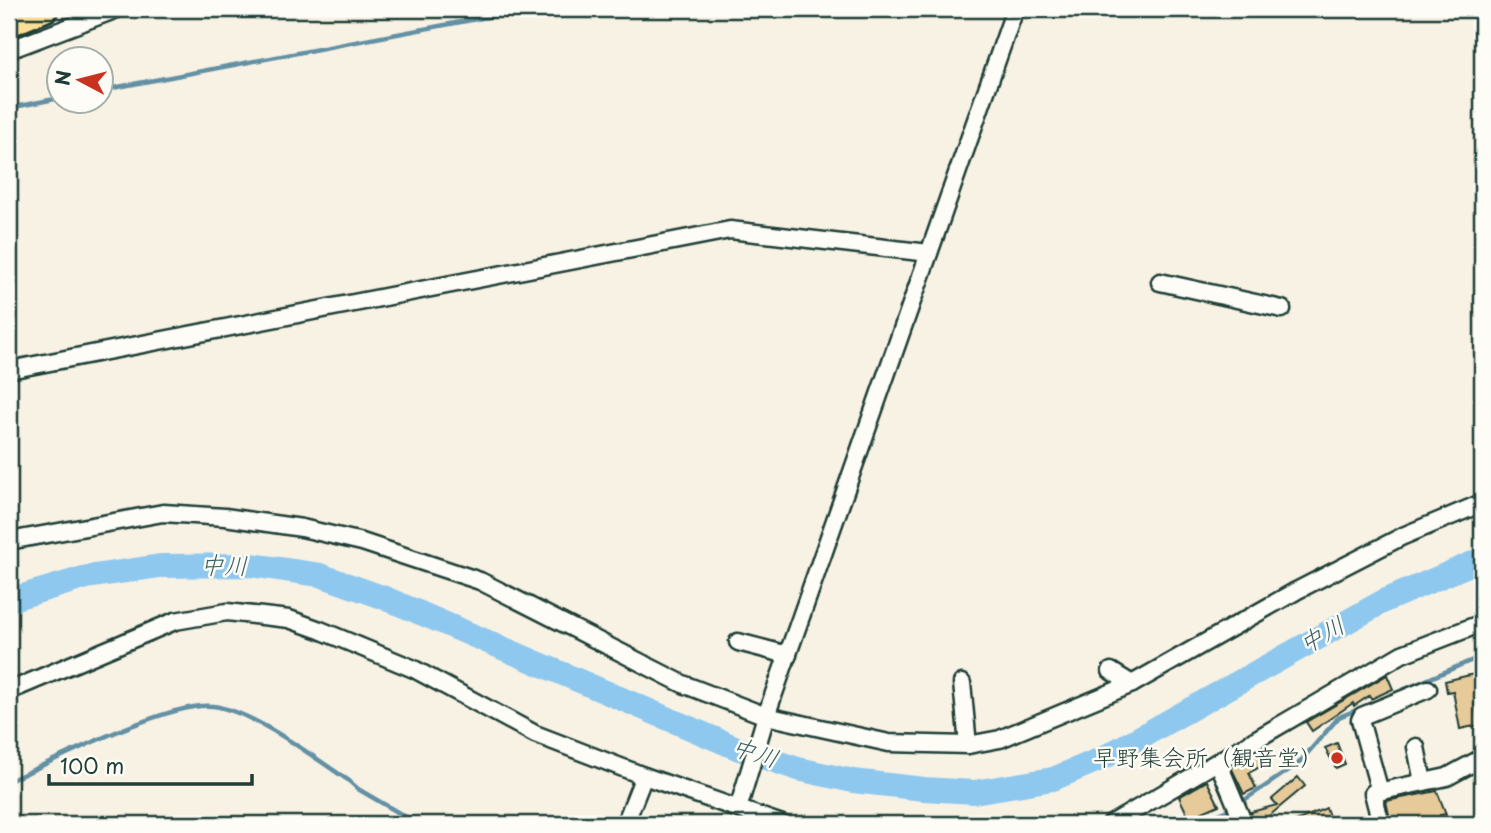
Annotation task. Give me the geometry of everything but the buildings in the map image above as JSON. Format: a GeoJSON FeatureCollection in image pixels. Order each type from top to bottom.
{"type":"FeatureCollection","features":[{"type":"Feature","properties":{"kind":"highway"},"geometry":{"type":"LineString","coordinates":[[9,24],[45,9]]}},
{"type":"Feature","properties":{"kind":"street"},"geometry":{"type":"LineString","coordinates":[[9,50],[117,9]]}},
{"type":"Feature","properties":{"kind":"street"},"geometry":{"type":"LineString","coordinates":[[740,804],[764,722],[1015,9]]}},
{"type":"Feature","properties":{"kind":"street"},"geometry":{"type":"LineString","coordinates":[[9,370],[730,230],[929,253]]}},
{"type":"Feature","properties":{"kind":"street"},"geometry":{"type":"LineString","coordinates":[[1160,282],[1282,309]]}},
{"type":"Feature","properties":{"kind":"street"},"geometry":{"type":"LineString","coordinates":[[9,541],[163,513],[225,517],[302,528],[362,542],[480,581],[682,684],[764,722],[889,743],[968,745],[1000,739],[1132,684],[1296,591],[1403,536],[1482,503]]}},
{"type":"Feature","properties":{"kind":"street"},"geometry":{"type":"LineString","coordinates":[[9,691],[175,621],[227,612],[289,619],[414,669],[535,734],[643,776],[740,804],[782,824]]}},
{"type":"Feature","properties":{"kind":"street"},"geometry":{"type":"LineString","coordinates":[[1111,824],[1402,654],[1482,624]]}},
{"type":"Feature","properties":{"kind":"street"},"geometry":{"type":"LineString","coordinates":[[738,642],[788,655]]}},
{"type":"Feature","properties":{"kind":"street"},"geometry":{"type":"LineString","coordinates":[[1111,671],[1132,684]]}},
{"type":"Feature","properties":{"kind":"street"},"geometry":{"type":"LineString","coordinates":[[962,683],[968,745]]}},
{"type":"Feature","properties":{"kind":"street"},"geometry":{"type":"LineString","coordinates":[[1380,792],[1360,720],[1362,716],[1428,689]]}},
{"type":"Feature","properties":{"kind":"street"},"geometry":{"type":"LineString","coordinates":[[1416,747],[1423,782]]}},
{"type":"Feature","properties":{"kind":"street"},"geometry":{"type":"LineString","coordinates":[[1381,824],[1373,793],[1447,777],[1482,758]]}},
{"type":"Feature","properties":{"kind":"street"},"geometry":{"type":"LineString","coordinates":[[1218,762],[1244,824]]}},
{"type":"Feature","properties":{"kind":"street"},"geometry":{"type":"LineString","coordinates":[[625,824],[643,776]]}},
{"type":"Feature","properties":{"kind":"waterway"},"geometry":{"type":"LineString","coordinates":[[116,87],[529,9]]}},
{"type":"Feature","properties":{"kind":"waterway"},"geometry":{"type":"LineString","coordinates":[[9,108],[46,101]]}},
{"type":"Feature","properties":{"kind":"waterway","name":"中川"},"geometry":{"type":"LineString","coordinates":[[9,600],[87,577],[160,566],[251,565],[320,575],[385,598],[739,749],[798,769],[853,781],[974,792],[1053,779],[1103,758],[1384,601],[1482,559]]}},
{"type":"Feature","properties":{"kind":"waterway"},"geometry":{"type":"LineString","coordinates":[[1372,703],[1482,656]]}},
{"type":"Feature","properties":{"kind":"waterway"},"geometry":{"type":"LineString","coordinates":[[9,781],[141,722],[193,707],[213,706],[265,726],[319,760],[358,789],[418,824]]}},
{"type":"Feature","properties":{"kind":"waterway"},"geometry":{"type":"LineString","coordinates":[[1240,803],[1298,764],[1339,717],[1361,708]]}},
{"type":"Feature","properties":{"kind":"waterway"},"geometry":{"type":"LineString","coordinates":[[1199,824],[1233,807]]}},
{"type":"Feature","properties":{"kind":"place","name":"早野集会所（観音堂）"},"geometry":{"type":"Point","coordinates":[1337,758]}}]}
